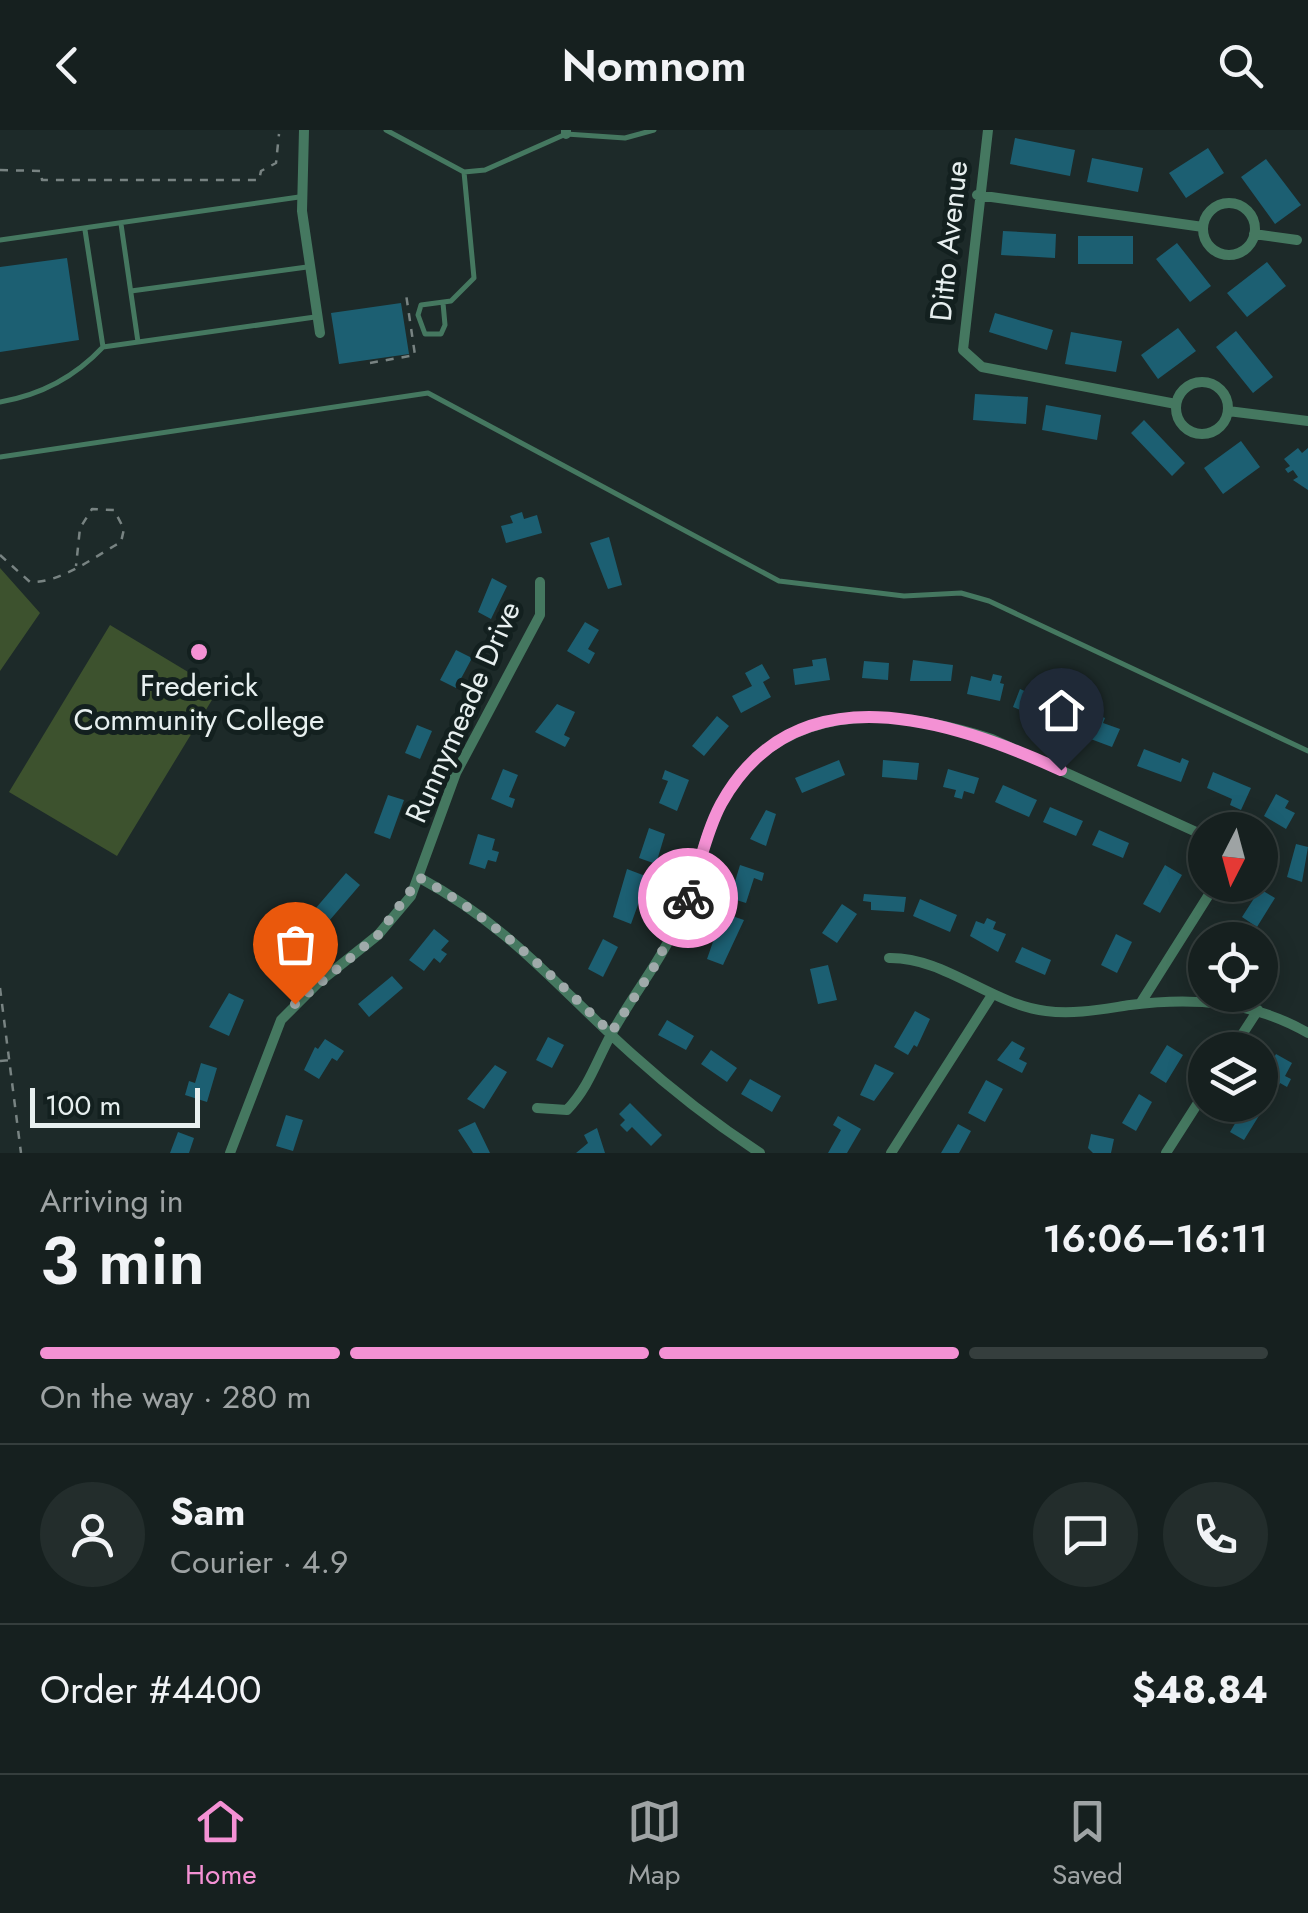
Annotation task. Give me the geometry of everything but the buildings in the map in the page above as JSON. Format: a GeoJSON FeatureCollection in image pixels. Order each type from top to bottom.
{"type":"FeatureCollection","features":[{"type":"Feature","properties":{"kind":"street"},"geometry":{"type":"LineString","coordinates":[[304,130],[302,197],[320,333]]}},
{"type":"Feature","properties":{"kind":"street","name":"Ditto Avenue"},"geometry":{"type":"LineString","coordinates":[[988,130],[977,195],[963,350],[966,357],[982,367],[1176,404]]}},
{"type":"Feature","properties":{"kind":"street"},"geometry":{"type":"LineString","coordinates":[[977,195],[1203,227]]}},
{"type":"Feature","properties":{"kind":"street"},"geometry":{"type":"LineString","coordinates":[[1237,205],[1251,216],[1254,234],[1244,250],[1225,255],[1208,245],[1203,227],[1211,210],[1237,205]]}},
{"type":"Feature","properties":{"kind":"street"},"geometry":{"type":"LineString","coordinates":[[1254,234],[1297,240]]}},
{"type":"Feature","properties":{"kind":"street"},"geometry":{"type":"LineString","coordinates":[[1206,382],[1223,392],[1228,412],[1218,428],[1198,433],[1181,423],[1176,404],[1187,386],[1206,382]]}},
{"type":"Feature","properties":{"kind":"street"},"geometry":{"type":"LineString","coordinates":[[1228,412],[1308,421]]}},
{"type":"Feature","properties":{"kind":"street","name":"Runnymeade Drive"},"geometry":{"type":"LineString","coordinates":[[230,1153],[281,1020],[318,983],[378,935],[420,878],[456,773],[540,615],[540,582]]}},
{"type":"Feature","properties":{"kind":"street"},"geometry":{"type":"LineString","coordinates":[[537,1108],[567,1110],[575,1102],[611,1033],[678,922],[722,801],[745,772],[769,751],[824,720],[854,716],[955,726],[992,738],[1188,828]]}},
{"type":"Feature","properties":{"kind":"street"},"geometry":{"type":"LineString","coordinates":[[420,878],[473,907],[506,932],[703,1116],[760,1153]]}},
{"type":"Feature","properties":{"kind":"street"},"geometry":{"type":"LineString","coordinates":[[1140,1004],[1204,902]]}},
{"type":"Feature","properties":{"kind":"street"},"geometry":{"type":"LineString","coordinates":[[889,958],[917,958],[1026,1007],[1069,1013],[1140,1004],[1188,1003]]}},
{"type":"Feature","properties":{"kind":"street"},"geometry":{"type":"LineString","coordinates":[[891,1153],[992,995]]}},
{"type":"Feature","properties":{"kind":"street"},"geometry":{"type":"LineString","coordinates":[[1262,1012],[1308,1033]]}},
{"type":"Feature","properties":{"kind":"street"},"geometry":{"type":"LineString","coordinates":[[1166,1153],[1188,1119]]}},
{"type":"Feature","properties":{"kind":"lane"},"geometry":{"type":"LineString","coordinates":[[386,130],[464,172],[485,170],[566,132],[624,138],[654,130]]}},
{"type":"Feature","properties":{"kind":"lane"},"geometry":{"type":"LineString","coordinates":[[443,302],[445,325],[441,334],[425,334],[418,315],[422,305],[443,302],[469,287],[476,266],[464,172]]}},
{"type":"Feature","properties":{"kind":"lane"},"geometry":{"type":"LineString","coordinates":[[0,240],[302,197]]}},
{"type":"Feature","properties":{"kind":"lane"},"geometry":{"type":"LineString","coordinates":[[122,224],[138,342]]}},
{"type":"Feature","properties":{"kind":"lane"},"geometry":{"type":"LineString","coordinates":[[85,230],[103,348]]}},
{"type":"Feature","properties":{"kind":"lane"},"geometry":{"type":"LineString","coordinates":[[131,292],[310,266]]}},
{"type":"Feature","properties":{"kind":"lane"},"geometry":{"type":"LineString","coordinates":[[0,402],[36,396],[86,365],[103,348],[318,317]]}},
{"type":"Feature","properties":{"kind":"lane"},"geometry":{"type":"LineString","coordinates":[[0,457],[428,393],[779,581],[904,596],[961,593],[989,601],[1308,752]]}},
{"type":"Feature","properties":{"kind":"path"},"geometry":{"type":"LineString","coordinates":[[0,170],[41,171],[42,180],[260,180],[261,170],[276,163],[279,134]]}},
{"type":"Feature","properties":{"kind":"path"},"geometry":{"type":"LineString","coordinates":[[370,363],[415,355],[406,294]]}},
{"type":"Feature","properties":{"kind":"path"},"geometry":{"type":"LineString","coordinates":[[0,554],[30,582],[44,582],[76,566],[120,542],[124,529],[114,510],[92,509],[84,518],[76,566]]}},
{"type":"Feature","properties":{"kind":"path"},"geometry":{"type":"LineString","coordinates":[[0,988],[21,1153]]}},
{"type":"Feature","properties":{"kind":"path"},"geometry":{"type":"LineString","coordinates":[[0,1061],[12,1060]]}},
{"type":"Feature","properties":{"kind":"green space"},"geometry":{"type":"Polygon","coordinates":[[[0,568],[40,613],[0,671],[0,568]]]}},
{"type":"Feature","properties":{"kind":"green space"},"geometry":{"type":"Polygon","coordinates":[[[110,625],[218,690],[117,856],[9,792],[110,625]]]}},
{"type":"Feature","properties":{"kind":"way so far"},"geometry":{"type":"LineString","coordinates":[[295,1004],[378,935],[411,896],[420,878],[473,907],[506,932],[611,1033],[656,964],[688,898]]}},
{"type":"Feature","properties":{"kind":"place","name":"Frederick Community College"},"geometry":{"type":"Point","coordinates":[199,652]}},
{"type":"Feature","properties":{"kind":"route"},"geometry":{"type":"LineString","coordinates":[[688,898],[709,829],[722,801],[745,772],[769,751],[824,720],[854,716],[955,726],[992,738],[1061,770]]}}]}
